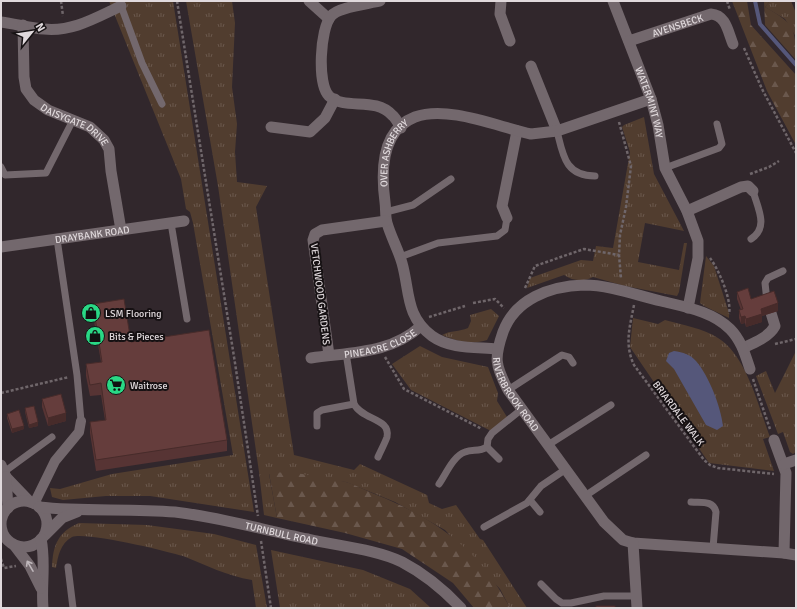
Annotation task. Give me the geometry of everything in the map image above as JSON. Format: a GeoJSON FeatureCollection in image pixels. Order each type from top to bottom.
{"type":"FeatureCollection","features":[{"type":"Feature","properties":{"kind":"street"},"geometry":{"type":"LineString","coordinates":[[309,1],[329,20]]}},
{"type":"Feature","properties":{"kind":"street"},"geometry":{"type":"LineString","coordinates":[[380,1],[343,10],[331,16],[324,29],[322,43],[323,86],[329,96],[340,102],[377,105],[392,114],[401,128]]}},
{"type":"Feature","properties":{"kind":"street"},"geometry":{"type":"LineString","coordinates":[[501,1],[500,14],[510,41]]}},
{"type":"Feature","properties":{"kind":"street","name":"WATERMINT WAY"},"geometry":{"type":"LineString","coordinates":[[613,1],[651,99],[658,125],[665,168],[685,207],[698,241]]}},
{"type":"Feature","properties":{"kind":"street"},"geometry":{"type":"LineString","coordinates":[[1,22],[45,30],[65,29],[81,25],[120,3]]}},
{"type":"Feature","properties":{"kind":"street","name":"AVENSBECK"},"geometry":{"type":"LineString","coordinates":[[629,41],[711,14],[716,14],[725,22],[738,44]]}},
{"type":"Feature","properties":{"kind":"street","name":"DAISYGATE DRIVE"},"geometry":{"type":"LineString","coordinates":[[23,25],[24,77],[26,89],[34,100],[48,110],[90,127],[104,140],[109,149],[111,171],[121,230]]}},
{"type":"Feature","properties":{"kind":"street"},"geometry":{"type":"LineString","coordinates":[[531,66],[557,131]]}},
{"type":"Feature","properties":{"kind":"street"},"geometry":{"type":"LineString","coordinates":[[271,127],[310,132],[325,118],[335,99]]}},
{"type":"Feature","properties":{"kind":"street","name":"OVER ASHBERRY"},"geometry":{"type":"LineString","coordinates":[[496,349],[442,343],[419,323],[409,302],[405,273],[400,256],[391,236],[386,216],[383,165],[392,137],[416,117],[441,115],[461,116],[531,134],[557,131],[651,99]]}},
{"type":"Feature","properties":{"kind":"street"},"geometry":{"type":"LineString","coordinates":[[507,218],[502,206],[518,131]]}},
{"type":"Feature","properties":{"kind":"street"},"geometry":{"type":"LineString","coordinates":[[685,207],[742,187],[748,186],[753,191]]}},
{"type":"Feature","properties":{"kind":"street","name":"VETCHWOOD GARDENS"},"geometry":{"type":"LineString","coordinates":[[329,355],[313,240],[315,234],[322,230],[386,216]]}},
{"type":"Feature","properties":{"kind":"street","name":"DRAYBANK ROAD"},"geometry":{"type":"LineString","coordinates":[[1,248],[184,221]]}},
{"type":"Feature","properties":{"kind":"street"},"geometry":{"type":"LineString","coordinates":[[688,308],[698,258],[698,241]]}},
{"type":"Feature","properties":{"kind":"street","name":"RIVERBROOK ROAD"},"geometry":{"type":"LineString","coordinates":[[750,369],[743,348],[729,328],[708,314],[636,294],[584,285],[563,287],[527,300],[511,315],[496,349],[498,369],[508,390],[585,496],[614,533],[623,540],[634,543],[796,555]]}},
{"type":"Feature","properties":{"kind":"street"},"geometry":{"type":"LineString","coordinates":[[743,348],[761,339],[772,331],[776,326],[771,313]]}},
{"type":"Feature","properties":{"kind":"street","name":"PINEACRE CLOSE"},"geometry":{"type":"LineString","coordinates":[[312,358],[380,349],[402,341],[419,323]]}},
{"type":"Feature","properties":{"kind":"street"},"geometry":{"type":"LineString","coordinates":[[34,504],[55,461],[79,432],[81,421]]}},
{"type":"Feature","properties":{"kind":"street"},"geometry":{"type":"LineString","coordinates":[[774,440],[785,468],[784,553]]}},
{"type":"Feature","properties":{"kind":"street"},"geometry":{"type":"LineString","coordinates":[[785,468],[796,460]]}},
{"type":"Feature","properties":{"kind":"street"},"geometry":{"type":"LineString","coordinates":[[4,471],[45,516],[47,522],[43,537],[44,561],[41,589],[43,608]]}},
{"type":"Feature","properties":{"kind":"street"},"geometry":{"type":"LineString","coordinates":[[4,471],[4,513],[1,524],[2,531],[9,543],[30,566],[41,589]]}},
{"type":"Feature","properties":{"kind":"street"},"geometry":{"type":"LineString","coordinates":[[4,513],[16,503],[34,504]]}},
{"type":"Feature","properties":{"kind":"street","name":"TURNBULL ROAD"},"geometry":{"type":"LineString","coordinates":[[34,504],[86,510],[167,512],[219,519],[366,551],[400,561],[422,573],[445,591],[461,608]]}},
{"type":"Feature","properties":{"kind":"street","name":"TURNBULL ROAD"},"geometry":{"type":"LineString","coordinates":[[43,537],[62,518],[86,510]]}},
{"type":"Feature","properties":{"kind":"street"},"geometry":{"type":"LineString","coordinates":[[9,543],[26,547],[34,545],[43,537]]}},
{"type":"Feature","properties":{"kind":"street"},"geometry":{"type":"LineString","coordinates":[[634,543],[637,608]]}},
{"type":"Feature","properties":{"kind":"lane"},"geometry":{"type":"LineString","coordinates":[[120,3],[142,63],[162,104]]}},
{"type":"Feature","properties":{"kind":"lane"},"geometry":{"type":"LineString","coordinates":[[1,167],[5,175],[46,174],[73,120]]}},
{"type":"Feature","properties":{"kind":"lane"},"geometry":{"type":"LineString","coordinates":[[665,168],[719,148],[722,144],[717,124]]}},
{"type":"Feature","properties":{"kind":"lane"},"geometry":{"type":"LineString","coordinates":[[557,131],[564,157],[569,167],[587,176],[595,176]]}},
{"type":"Feature","properties":{"kind":"lane"},"geometry":{"type":"LineString","coordinates":[[386,216],[413,205],[451,179]]}},
{"type":"Feature","properties":{"kind":"lane"},"geometry":{"type":"LineString","coordinates":[[751,239],[758,235],[761,229],[762,220],[753,191]]}},
{"type":"Feature","properties":{"kind":"lane"},"geometry":{"type":"LineString","coordinates":[[400,256],[438,243],[497,236],[505,230],[507,218]]}},
{"type":"Feature","properties":{"kind":"lane"},"geometry":{"type":"LineString","coordinates":[[171,223],[187,320]]}},
{"type":"Feature","properties":{"kind":"lane"},"geometry":{"type":"LineString","coordinates":[[57,239],[77,375],[81,421]]}},
{"type":"Feature","properties":{"kind":"lane"},"geometry":{"type":"LineString","coordinates":[[767,301],[765,283],[772,276],[783,271]]}},
{"type":"Feature","properties":{"kind":"lane"},"geometry":{"type":"LineString","coordinates":[[346,353],[354,404],[358,411],[383,424],[387,430],[387,436],[378,457]]}},
{"type":"Feature","properties":{"kind":"lane"},"geometry":{"type":"LineString","coordinates":[[508,390],[562,355],[569,357],[573,363]]}},
{"type":"Feature","properties":{"kind":"lane"},"geometry":{"type":"LineString","coordinates":[[317,426],[317,413],[322,410],[354,404]]}},
{"type":"Feature","properties":{"kind":"lane"},"geometry":{"type":"LineString","coordinates":[[548,445],[611,405]]}},
{"type":"Feature","properties":{"kind":"lane"},"geometry":{"type":"LineString","coordinates":[[498,459],[487,447],[488,439],[492,433],[522,409]]}},
{"type":"Feature","properties":{"kind":"lane"},"geometry":{"type":"LineString","coordinates":[[4,471],[52,437]]}},
{"type":"Feature","properties":{"kind":"lane"},"geometry":{"type":"LineString","coordinates":[[440,484],[455,460],[460,455],[466,451],[476,452],[487,447]]}},
{"type":"Feature","properties":{"kind":"lane"},"geometry":{"type":"LineString","coordinates":[[585,496],[646,455]]}},
{"type":"Feature","properties":{"kind":"lane"},"geometry":{"type":"LineString","coordinates":[[484,527],[530,500],[541,486],[566,469]]}},
{"type":"Feature","properties":{"kind":"lane"},"geometry":{"type":"LineString","coordinates":[[530,500],[540,512]]}},
{"type":"Feature","properties":{"kind":"lane"},"geometry":{"type":"LineString","coordinates":[[691,502],[711,504],[714,507],[716,512],[713,548]]}},
{"type":"Feature","properties":{"kind":"lane"},"geometry":{"type":"LineString","coordinates":[[68,567],[73,608]]}},
{"type":"Feature","properties":{"kind":"lane"},"geometry":{"type":"LineString","coordinates":[[541,584],[562,603],[571,603],[604,596],[636,596]]}},
{"type":"Feature","properties":{"kind":"path"},"geometry":{"type":"LineString","coordinates":[[177,1],[234,355],[258,521]]}},
{"type":"Feature","properties":{"kind":"path"},"geometry":{"type":"LineString","coordinates":[[727,1],[732,16]]}},
{"type":"Feature","properties":{"kind":"path"},"geometry":{"type":"LineString","coordinates":[[738,44],[796,153]]}},
{"type":"Feature","properties":{"kind":"path"},"geometry":{"type":"LineString","coordinates":[[616,112],[631,166],[626,207],[620,235],[619,255],[622,291]]}},
{"type":"Feature","properties":{"kind":"path"},"geometry":{"type":"LineString","coordinates":[[698,241],[717,266],[731,307],[729,328]]}},
{"type":"Feature","properties":{"kind":"path"},"geometry":{"type":"LineString","coordinates":[[527,300],[525,288],[535,266],[584,249],[619,255]]}},
{"type":"Feature","properties":{"kind":"path","name":"BRIARDALE WALK"},"geometry":{"type":"LineString","coordinates":[[636,294],[627,345],[628,354],[634,365],[704,460],[710,465],[718,468],[776,474],[785,468]]}},
{"type":"Feature","properties":{"kind":"path"},"geometry":{"type":"LineString","coordinates":[[473,303],[495,298],[511,315]]}},
{"type":"Feature","properties":{"kind":"path"},"geometry":{"type":"LineString","coordinates":[[419,323],[464,306]]}},
{"type":"Feature","properties":{"kind":"path"},"geometry":{"type":"LineString","coordinates":[[380,349],[404,388],[486,431]]}},
{"type":"Feature","properties":{"kind":"path"},"geometry":{"type":"LineString","coordinates":[[750,369],[774,440]]}},
{"type":"Feature","properties":{"kind":"path"},"geometry":{"type":"LineString","coordinates":[[1,393],[77,375]]}},
{"type":"Feature","properties":{"kind":"path"},"geometry":{"type":"LineString","coordinates":[[261,537],[271,608]]}},
{"type":"Feature","properties":{"kind":"green space"},"geometry":{"type":"Polygon","coordinates":[[[109,1],[173,1],[254,512],[150,496],[106,496],[63,500],[52,497],[50,488],[60,489],[112,474],[233,455],[193,223],[190,212],[186,209],[181,179],[109,1]]]}},
{"type":"Feature","properties":{"kind":"green space"},"geometry":{"type":"Polygon","coordinates":[[[186,1],[232,1],[235,23],[232,87],[237,124],[235,152],[237,182],[267,186],[256,207],[294,455],[354,470],[360,464],[427,495],[429,503],[442,509],[456,505],[480,539],[483,540],[527,608],[510,608],[500,589],[445,530],[395,502],[346,482],[269,474],[277,518],[264,515],[218,186],[186,1]]]}},
{"type":"Feature","properties":{"kind":"green space"},"geometry":{"type":"Polygon","coordinates":[[[732,1],[747,1],[751,25],[796,75],[796,145],[767,91],[732,1]]]}},
{"type":"Feature","properties":{"kind":"green space"},"geometry":{"type":"Polygon","coordinates":[[[764,1],[770,1],[765,7],[782,17],[791,27],[794,33],[796,60],[765,25],[764,1]]]}},
{"type":"Feature","properties":{"kind":"green space"},"geometry":{"type":"Polygon","coordinates":[[[770,1],[791,1],[796,13],[796,37],[785,19],[765,7],[770,1]]]}},
{"type":"Feature","properties":{"kind":"green space"},"geometry":{"type":"Polygon","coordinates":[[[644,117],[654,174],[684,231],[645,223],[638,262],[679,270],[684,243],[687,243],[679,292],[677,296],[625,286],[593,277],[586,280],[578,280],[571,279],[564,275],[527,288],[530,278],[581,260],[593,261],[596,246],[613,248],[630,152],[622,127],[644,117]]]}},
{"type":"Feature","properties":{"kind":"green space"},"geometry":{"type":"Polygon","coordinates":[[[706,256],[714,266],[729,313],[729,318],[700,303],[706,256]]]}},
{"type":"Feature","properties":{"kind":"green space"},"geometry":{"type":"Polygon","coordinates":[[[491,309],[499,316],[487,340],[464,342],[442,335],[468,328],[471,321],[470,315],[491,309]]]}},
{"type":"Feature","properties":{"kind":"green space"},"geometry":{"type":"Polygon","coordinates":[[[633,318],[658,324],[665,320],[692,327],[718,338],[728,346],[744,369],[756,397],[770,437],[763,439],[774,471],[709,463],[630,347],[633,318]]]}},
{"type":"Feature","properties":{"kind":"green space"},"geometry":{"type":"Polygon","coordinates":[[[420,346],[442,357],[488,367],[498,393],[497,401],[507,417],[491,431],[411,390],[392,364],[420,346]]]}},
{"type":"Feature","properties":{"kind":"green space"},"geometry":{"type":"Polygon","coordinates":[[[796,351],[796,452],[793,454],[790,452],[783,432],[778,434],[756,376],[766,371],[775,393],[796,351]]]}},
{"type":"Feature","properties":{"kind":"green space"},"geometry":{"type":"Polygon","coordinates":[[[292,472],[350,483],[398,504],[437,526],[470,553],[485,569],[498,587],[510,608],[474,608],[453,583],[402,549],[345,533],[277,518],[269,473],[292,472]]]}},
{"type":"Feature","properties":{"kind":"green space"},"geometry":{"type":"Polygon","coordinates":[[[79,523],[147,525],[214,534],[256,545],[267,608],[256,608],[252,580],[225,573],[183,556],[126,542],[92,537],[72,537],[62,547],[56,568],[52,567],[55,546],[61,535],[79,523]]]}},
{"type":"Feature","properties":{"kind":"green space"},"geometry":{"type":"Polygon","coordinates":[[[271,550],[363,570],[410,589],[431,608],[280,608],[271,550]]]}},
{"type":"Feature","properties":{"kind":"water"},"geometry":{"type":"Polygon","coordinates":[[[674,351],[689,355],[701,367],[714,392],[720,410],[723,426],[717,430],[706,425],[674,369],[666,361],[669,353],[674,351]]]}},
{"type":"Feature","properties":{"kind":"building"},"geometry":{"type":"Polygon","coordinates":[[[748,288],[751,299],[774,291],[778,303],[761,309],[762,314],[746,319],[745,316],[741,317],[739,310],[743,309],[737,292],[748,288]]]}},
{"type":"Feature","properties":{"kind":"building"},"geometry":{"type":"Polygon","coordinates":[[[124,299],[131,342],[209,330],[227,440],[96,460],[90,422],[106,420],[101,383],[90,385],[86,364],[102,362],[93,304],[124,299]]]}},
{"type":"Feature","properties":{"kind":"building"},"geometry":{"type":"Polygon","coordinates":[[[61,394],[66,413],[48,418],[42,399],[61,394]]]}},
{"type":"Feature","properties":{"kind":"building"},"geometry":{"type":"Polygon","coordinates":[[[34,406],[38,422],[29,425],[25,408],[34,406]]]}},
{"type":"Feature","properties":{"kind":"building"},"geometry":{"type":"Polygon","coordinates":[[[19,410],[24,426],[12,429],[7,414],[19,410]]]}},
{"type":"Feature","properties":{"kind":"building"},"geometry":{"type":"Polygon","coordinates":[[[596,606],[615,606],[615,608],[596,608],[596,606]]]}},
{"type":"Feature","properties":{"kind":"waterway"},"geometry":{"type":"LineString","coordinates":[[755,1],[760,24],[796,65]]}},
{"type":"Feature","properties":{"kind":"place","name":"LSM Flooring"},"geometry":{"type":"Point","coordinates":[91,313]}},
{"type":"Feature","properties":{"kind":"place","name":"Bits & Pieces"},"geometry":{"type":"Point","coordinates":[95,336]}},
{"type":"Feature","properties":{"kind":"place","name":"Waitrose"},"geometry":{"type":"Point","coordinates":[116,385]}}]}
